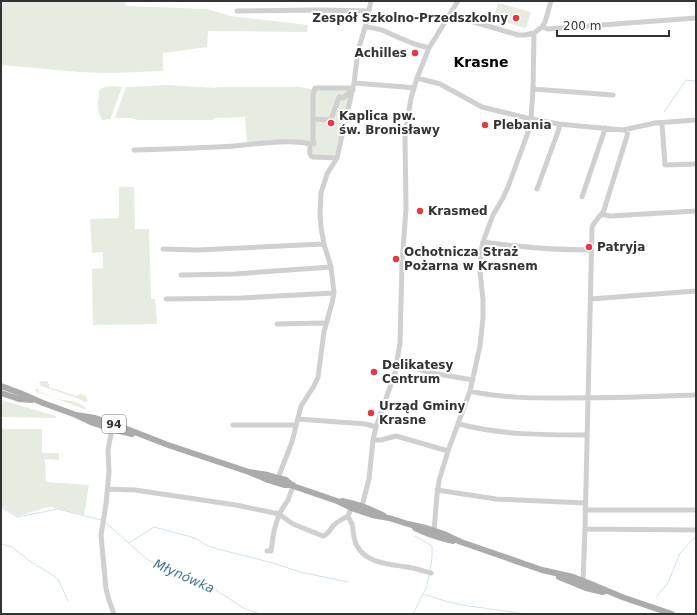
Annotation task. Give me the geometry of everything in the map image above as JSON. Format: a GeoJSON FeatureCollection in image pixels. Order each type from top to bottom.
{"type":"FeatureCollection","features":[{"type":"Feature","properties":{"kind":"main road","name":"94"},"geometry":{"type":"LineString","coordinates":[[1,386],[93,423],[150,438]]}},
{"type":"Feature","properties":{"kind":"main road","name":"94"},"geometry":{"type":"LineString","coordinates":[[1,393],[19,399],[36,401]]}},
{"type":"Feature","properties":{"kind":"main road","name":"94"},"geometry":{"type":"LineString","coordinates":[[76,415],[95,418],[114,424],[282,485],[293,485]]}},
{"type":"Feature","properties":{"kind":"main road","name":"94"},"geometry":{"type":"LineString","coordinates":[[249,472],[286,480],[293,485],[337,501],[353,509],[426,528],[461,542],[542,570],[586,588],[622,597]]}},
{"type":"Feature","properties":{"kind":"main road","name":"94"},"geometry":{"type":"LineString","coordinates":[[337,501],[353,503],[374,510],[389,518]]}},
{"type":"Feature","properties":{"kind":"main road","name":"94"},"geometry":{"type":"LineString","coordinates":[[408,524],[440,538],[461,542]]}},
{"type":"Feature","properties":{"kind":"main road","name":"94"},"geometry":{"type":"LineString","coordinates":[[542,570],[573,577],[622,597],[672,614]]}},
{"type":"Feature","properties":{"kind":"street"},"geometry":{"type":"LineString","coordinates":[[282,485],[278,478],[290,450],[301,406],[318,377],[324,332],[334,293],[331,267],[324,244],[320,214],[321,193],[327,174],[337,158],[353,87],[358,51],[371,1]]}},
{"type":"Feature","properties":{"kind":"street"},"geometry":{"type":"LineString","coordinates":[[366,513],[362,506],[369,479],[373,440],[376,427],[395,373],[401,334],[402,263],[406,209],[405,136],[410,104],[413,88],[429,48],[458,1]]}},
{"type":"Feature","properties":{"kind":"street"},"geometry":{"type":"LineString","coordinates":[[450,15],[518,35],[525,35],[534,33],[542,27],[551,1]]}},
{"type":"Feature","properties":{"kind":"street"},"geometry":{"type":"LineString","coordinates":[[237,11],[369,11]]}},
{"type":"Feature","properties":{"kind":"street"},"geometry":{"type":"LineString","coordinates":[[542,27],[548,29],[696,18]]}},
{"type":"Feature","properties":{"kind":"street"},"geometry":{"type":"LineString","coordinates":[[365,27],[383,30],[406,41],[429,48]]}},
{"type":"Feature","properties":{"kind":"street"},"geometry":{"type":"LineString","coordinates":[[440,538],[434,531],[439,481],[470,391],[480,346],[483,318],[483,299],[480,272],[483,242],[493,215],[508,187],[530,127],[533,89],[534,33]]}},
{"type":"Feature","properties":{"kind":"street"},"geometry":{"type":"LineString","coordinates":[[417,78],[440,84],[482,107],[559,124],[623,130],[643,125],[696,120]]}},
{"type":"Feature","properties":{"kind":"street"},"geometry":{"type":"LineString","coordinates":[[313,119],[331,119],[339,97],[343,98],[353,87]]}},
{"type":"Feature","properties":{"kind":"street"},"geometry":{"type":"LineString","coordinates":[[134,150],[210,148],[292,142],[314,144],[313,95],[315,88],[413,88]]}},
{"type":"Feature","properties":{"kind":"street"},"geometry":{"type":"LineString","coordinates":[[533,89],[613,95]]}},
{"type":"Feature","properties":{"kind":"street"},"geometry":{"type":"LineString","coordinates":[[662,123],[665,166],[696,164]]}},
{"type":"Feature","properties":{"kind":"street"},"geometry":{"type":"LineString","coordinates":[[537,189],[559,129],[559,124]]}},
{"type":"Feature","properties":{"kind":"street"},"geometry":{"type":"LineString","coordinates":[[582,197],[605,128]]}},
{"type":"Feature","properties":{"kind":"street"},"geometry":{"type":"LineString","coordinates":[[586,588],[583,581],[592,228],[604,210],[628,129]]}},
{"type":"Feature","properties":{"kind":"street"},"geometry":{"type":"LineString","coordinates":[[310,144],[311,156],[337,158]]}},
{"type":"Feature","properties":{"kind":"street"},"geometry":{"type":"LineString","coordinates":[[602,214],[610,216],[696,211]]}},
{"type":"Feature","properties":{"kind":"street"},"geometry":{"type":"LineString","coordinates":[[483,242],[541,248],[591,250]]}},
{"type":"Feature","properties":{"kind":"street"},"geometry":{"type":"LineString","coordinates":[[163,249],[206,249],[324,244]]}},
{"type":"Feature","properties":{"kind":"street"},"geometry":{"type":"LineString","coordinates":[[181,275],[235,274],[331,267]]}},
{"type":"Feature","properties":{"kind":"street"},"geometry":{"type":"LineString","coordinates":[[590,299],[696,291]]}},
{"type":"Feature","properties":{"kind":"street"},"geometry":{"type":"LineString","coordinates":[[166,299],[241,298],[334,293]]}},
{"type":"Feature","properties":{"kind":"street"},"geometry":{"type":"LineString","coordinates":[[277,324],[322,322],[326,324]]}},
{"type":"Feature","properties":{"kind":"street"},"geometry":{"type":"LineString","coordinates":[[397,362],[420,370],[473,380]]}},
{"type":"Feature","properties":{"kind":"street"},"geometry":{"type":"LineString","coordinates":[[470,391],[518,397],[588,398],[696,395]]}},
{"type":"Feature","properties":{"kind":"street"},"geometry":{"type":"LineString","coordinates":[[233,425],[297,422],[366,424],[376,427]]}},
{"type":"Feature","properties":{"kind":"street"},"geometry":{"type":"LineString","coordinates":[[459,424],[512,433],[587,435]]}},
{"type":"Feature","properties":{"kind":"street"},"geometry":{"type":"LineString","coordinates":[[112,429],[108,450],[109,472],[105,518],[102,525],[101,535],[104,576],[109,600],[114,614]]}},
{"type":"Feature","properties":{"kind":"street"},"geometry":{"type":"LineString","coordinates":[[373,440],[381,440],[396,436],[448,452]]}},
{"type":"Feature","properties":{"kind":"street"},"geometry":{"type":"LineString","coordinates":[[268,480],[278,478]]}},
{"type":"Feature","properties":{"kind":"street"},"geometry":{"type":"LineString","coordinates":[[267,550],[271,551],[274,531],[279,514],[288,500],[293,485]]}},
{"type":"Feature","properties":{"kind":"street"},"geometry":{"type":"LineString","coordinates":[[108,489],[136,490],[236,505],[279,514],[293,524],[323,536],[325,536],[338,522],[348,516],[353,509],[362,506]]}},
{"type":"Feature","properties":{"kind":"street"},"geometry":{"type":"LineString","coordinates":[[438,490],[496,499],[585,503]]}},
{"type":"Feature","properties":{"kind":"street"},"geometry":{"type":"LineString","coordinates":[[585,510],[696,510]]}},
{"type":"Feature","properties":{"kind":"street"},"geometry":{"type":"LineString","coordinates":[[348,516],[352,524],[354,540],[364,555],[384,563],[416,568],[431,574]]}},
{"type":"Feature","properties":{"kind":"street"},"geometry":{"type":"LineString","coordinates":[[585,529],[696,530]]}},
{"type":"Feature","properties":{"kind":"street"},"geometry":{"type":"LineString","coordinates":[[424,532],[429,533],[434,531]]}},
{"type":"Feature","properties":{"kind":"street"},"geometry":{"type":"LineString","coordinates":[[574,583],[583,581]]}},
{"type":"Feature","properties":{"kind":"shaded area"},"geometry":{"type":"Polygon","coordinates":[[[1,1],[125,1],[126,6],[207,9],[230,16],[308,25],[307,32],[208,31],[207,47],[163,53],[163,71],[110,73],[79,72],[3,65],[1,70],[1,1]]]}},
{"type":"Feature","properties":{"kind":"shaded area"},"geometry":{"type":"Polygon","coordinates":[[[498,3],[531,12],[526,28],[493,19],[498,3]]]}},
{"type":"Feature","properties":{"kind":"shaded area"},"geometry":{"type":"Polygon","coordinates":[[[167,85],[216,88],[300,87],[316,90],[349,89],[350,92],[346,114],[335,154],[331,156],[315,156],[313,153],[312,141],[247,143],[245,117],[216,118],[213,120],[138,120],[132,118],[115,118],[126,87],[167,85]]]}},
{"type":"Feature","properties":{"kind":"shaded area"},"geometry":{"type":"Polygon","coordinates":[[[114,86],[122,87],[110,120],[103,120],[98,109],[100,89],[114,86]]]}},
{"type":"Feature","properties":{"kind":"shaded area"},"geometry":{"type":"Polygon","coordinates":[[[119,187],[134,187],[135,229],[149,229],[151,299],[155,299],[157,324],[93,325],[92,269],[103,268],[103,252],[92,253],[90,219],[119,218],[119,187]]]}},
{"type":"Feature","properties":{"kind":"shaded area"},"geometry":{"type":"Polygon","coordinates":[[[41,381],[47,381],[49,387],[76,396],[82,394],[86,396],[88,401],[85,402],[41,386],[39,383],[41,381]]]}},
{"type":"Feature","properties":{"kind":"shaded area"},"geometry":{"type":"Polygon","coordinates":[[[35,389],[61,400],[77,403],[87,410],[37,392],[35,389]]]}},
{"type":"Feature","properties":{"kind":"shaded area"},"geometry":{"type":"Polygon","coordinates":[[[1,400],[56,416],[56,418],[1,417],[1,400]]]}},
{"type":"Feature","properties":{"kind":"shaded area"},"geometry":{"type":"Polygon","coordinates":[[[1,429],[42,429],[42,453],[59,453],[59,460],[45,459],[46,482],[89,485],[84,515],[51,507],[18,516],[1,506],[1,429]]]}},
{"type":"Feature","properties":{"kind":"waterway"},"geometry":{"type":"LineString","coordinates":[[664,112],[686,80],[695,81],[696,79]]}},
{"type":"Feature","properties":{"kind":"waterway","name":"Młynówka"},"geometry":{"type":"LineString","coordinates":[[1,507],[17,517],[58,509],[101,520]]}},
{"type":"Feature","properties":{"kind":"waterway","name":"Młynówka"},"geometry":{"type":"LineString","coordinates":[[106,523],[148,560],[213,588],[245,609],[260,614]]}},
{"type":"Feature","properties":{"kind":"waterway"},"geometry":{"type":"LineString","coordinates":[[129,543],[154,527],[195,538],[214,548],[273,563],[300,572],[348,582]]}},
{"type":"Feature","properties":{"kind":"waterway"},"geometry":{"type":"LineString","coordinates":[[415,536],[432,546],[430,571]]}},
{"type":"Feature","properties":{"kind":"waterway"},"geometry":{"type":"LineString","coordinates":[[656,597],[668,583],[680,553],[696,536]]}},
{"type":"Feature","properties":{"kind":"waterway"},"geometry":{"type":"LineString","coordinates":[[1,544],[12,547],[31,562],[54,576],[59,581],[68,601]]}},
{"type":"Feature","properties":{"kind":"waterway"},"geometry":{"type":"LineString","coordinates":[[423,594],[426,589],[429,575]]}},
{"type":"Feature","properties":{"kind":"waterway"},"geometry":{"type":"LineString","coordinates":[[413,614],[423,594],[462,605],[526,614]]}},
{"type":"Feature","properties":{"kind":"place","name":"Zespół Szkolno-Przedszkolny"},"geometry":{"type":"Point","coordinates":[516,18]}},
{"type":"Feature","properties":{"kind":"place","name":"Achilles"},"geometry":{"type":"Point","coordinates":[415,53]}},
{"type":"Feature","properties":{"kind":"place","name":"Kaplica pw. św. Bronisławy"},"geometry":{"type":"Point","coordinates":[331,123]}},
{"type":"Feature","properties":{"kind":"place","name":"Plebania"},"geometry":{"type":"Point","coordinates":[485,125]}},
{"type":"Feature","properties":{"kind":"place","name":"Krasmed"},"geometry":{"type":"Point","coordinates":[420,211]}},
{"type":"Feature","properties":{"kind":"place","name":"Patryja"},"geometry":{"type":"Point","coordinates":[589,247]}},
{"type":"Feature","properties":{"kind":"place","name":"Ochotnicza Straż Pożarna w Krasnem"},"geometry":{"type":"Point","coordinates":[396,259]}},
{"type":"Feature","properties":{"kind":"place","name":"Delikatesy Centrum"},"geometry":{"type":"Point","coordinates":[374,372]}},
{"type":"Feature","properties":{"kind":"place","name":"Urząd Gminy Krasne"},"geometry":{"type":"Point","coordinates":[371,413]}},
{"type":"Feature","properties":{"kind":"district","name":"Krasne"},"geometry":{"type":"Point","coordinates":[481,62]}}]}
